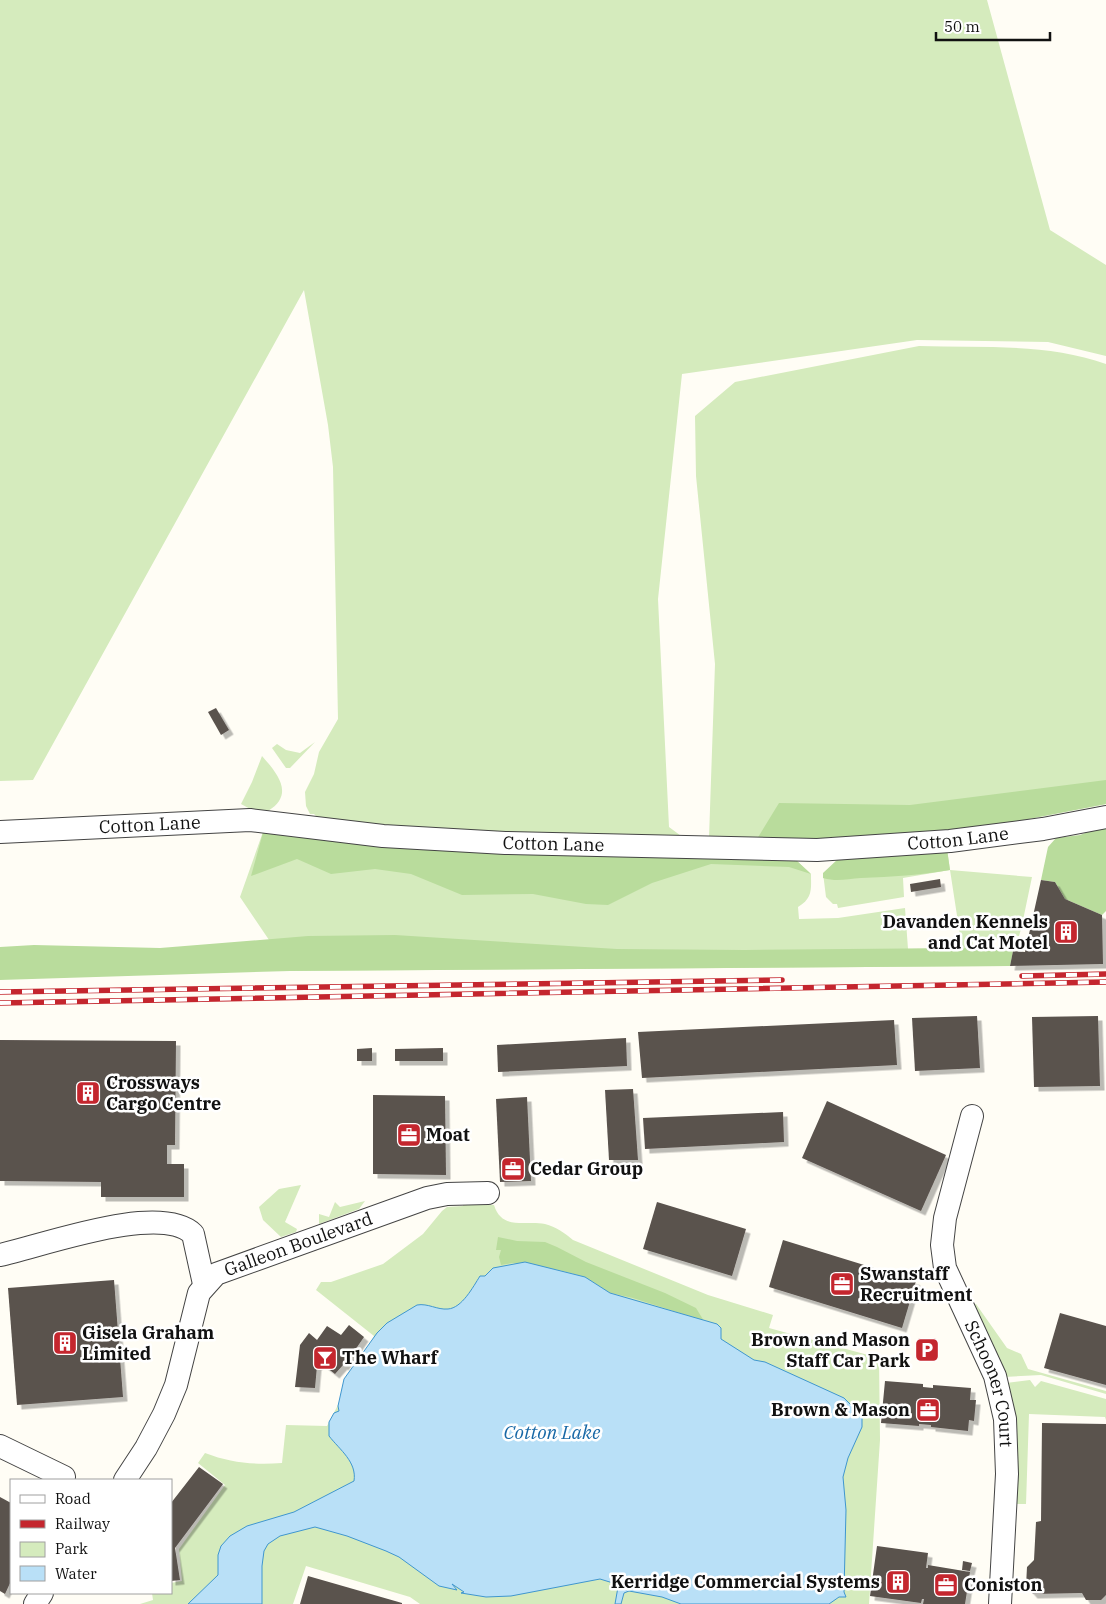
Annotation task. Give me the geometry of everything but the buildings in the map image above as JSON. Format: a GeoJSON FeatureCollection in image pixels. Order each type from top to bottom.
{"type":"FeatureCollection","features":[{"type":"Feature","properties":{"kind":"street","name":"Cotton Lane"},"geometry":{"type":"LineString","coordinates":[[0,832],[250,820],[382,836],[506,843],[817,850],[950,841],[1043,829],[1106,816]]}},
{"type":"Feature","properties":{"kind":"street","name":"Schooner Court"},"geometry":{"type":"LineString","coordinates":[[972,1116],[944,1225],[942,1245],[945,1268],[995,1376],[1005,1420],[1007,1474],[1000,1604]]}},
{"type":"Feature","properties":{"kind":"street","name":"Galleon Boulevard"},"geometry":{"type":"LineString","coordinates":[[126,1479],[146,1448],[176,1385],[194,1305],[204,1284],[216,1274],[427,1198],[447,1194],[488,1193]]}},
{"type":"Feature","properties":{"kind":"street"},"geometry":{"type":"LineString","coordinates":[[0,1254],[117,1226],[170,1223],[187,1229],[193,1234],[204,1284]]}},
{"type":"Feature","properties":{"kind":"street"},"geometry":{"type":"LineString","coordinates":[[0,1446],[64,1477]]}},
{"type":"Feature","properties":{"kind":"green space"},"geometry":{"type":"Polygon","coordinates":[[[0,0],[987,0],[1050,230],[1106,265],[1106,356],[1048,342],[917,340],[682,374],[658,599],[669,827],[692,844],[571,839],[321,821],[314,814],[310,814],[306,806],[305,792],[314,774],[319,752],[338,719],[333,467],[328,425],[304,290],[33,780],[0,781],[0,0]]]}},
{"type":"Feature","properties":{"kind":"green space"},"geometry":{"type":"Polygon","coordinates":[[[919,346],[1038,350],[1084,357],[1106,364],[1106,804],[931,837],[709,838],[715,664],[696,476],[695,416],[735,382],[919,346]]]}},
{"type":"Feature","properties":{"kind":"green space"},"geometry":{"type":"Polygon","coordinates":[[[315,742],[290,768],[286,768],[272,748],[277,744],[286,750],[300,753],[315,742]]]}},
{"type":"Feature","properties":{"kind":"green space"},"geometry":{"type":"Polygon","coordinates":[[[262,756],[273,769],[281,783],[282,790],[281,797],[268,811],[252,810],[241,804],[262,756]]]}},
{"type":"Feature","properties":{"kind":"green space"},"geometry":{"type":"Polygon","coordinates":[[[1106,780],[1106,804],[963,832],[832,843],[757,839],[779,803],[910,805],[1106,780]]]}},
{"type":"Feature","properties":{"kind":"green space"},"geometry":{"type":"Polygon","coordinates":[[[1106,825],[1106,911],[1102,915],[1065,899],[1055,882],[1041,880],[1048,847],[1056,838],[1080,835],[1106,825]]]}},
{"type":"Feature","properties":{"kind":"green space"},"geometry":{"type":"Polygon","coordinates":[[[264,829],[797,861],[811,874],[809,897],[798,907],[799,919],[838,918],[905,908],[908,949],[962,948],[950,870],[1032,877],[1023,920],[1006,921],[1007,926],[1021,929],[1019,936],[1001,935],[1001,939],[973,938],[973,949],[992,951],[1010,966],[290,971],[240,897],[264,829]]]}},
{"type":"Feature","properties":{"kind":"green space"},"geometry":{"type":"Polygon","coordinates":[[[264,829],[797,861],[811,874],[789,867],[711,864],[652,883],[608,905],[586,904],[533,894],[462,895],[411,874],[375,869],[331,874],[297,859],[251,876],[264,829]]]}},
{"type":"Feature","properties":{"kind":"green space"},"geometry":{"type":"Polygon","coordinates":[[[947,849],[950,870],[903,878],[904,897],[838,908],[837,904],[833,904],[826,897],[823,873],[947,849]]]}},
{"type":"Feature","properties":{"kind":"green space"},"geometry":{"type":"Polygon","coordinates":[[[947,849],[950,870],[906,876],[842,880],[823,878],[823,873],[838,859],[947,849]]]}},
{"type":"Feature","properties":{"kind":"green space"},"geometry":{"type":"Polygon","coordinates":[[[395,935],[617,949],[962,948],[1013,951],[1010,966],[290,971],[0,980],[0,947],[34,945],[160,948],[308,936],[395,935]]]}},
{"type":"Feature","properties":{"kind":"green space"},"geometry":{"type":"Polygon","coordinates":[[[301,1185],[285,1222],[297,1229],[296,1232],[281,1237],[263,1220],[259,1207],[279,1189],[301,1185]]]}},
{"type":"Feature","properties":{"kind":"green space"},"geometry":{"type":"Polygon","coordinates":[[[365,1201],[359,1209],[319,1224],[319,1214],[329,1217],[335,1202],[340,1207],[365,1201]]]}},
{"type":"Feature","properties":{"kind":"green space","name":"Cotton Lake"},"geometry":{"type":"Polygon","coordinates":[[[463,1204],[494,1205],[498,1213],[509,1221],[549,1225],[560,1230],[573,1240],[708,1295],[773,1315],[769,1328],[879,1358],[880,1440],[869,1604],[420,1604],[410,1597],[306,1566],[293,1604],[140,1604],[153,1600],[152,1594],[172,1594],[172,1583],[182,1581],[179,1549],[225,1485],[198,1463],[205,1453],[243,1462],[262,1464],[282,1463],[286,1425],[327,1426],[374,1336],[316,1290],[321,1282],[331,1282],[383,1264],[423,1234],[447,1207],[463,1206],[463,1204]]]}},
{"type":"Feature","properties":{"kind":"green space"},"geometry":{"type":"Polygon","coordinates":[[[498,1237],[517,1241],[545,1242],[586,1262],[665,1293],[696,1308],[704,1321],[633,1298],[610,1293],[585,1277],[559,1270],[513,1263],[501,1265],[499,1257],[501,1250],[496,1250],[498,1237]]]}},
{"type":"Feature","properties":{"kind":"green space"},"geometry":{"type":"Polygon","coordinates":[[[976,1304],[1007,1348],[1021,1354],[1028,1369],[1106,1391],[1106,1394],[1041,1375],[1004,1377],[971,1306],[976,1304]]]}},
{"type":"Feature","properties":{"kind":"green space"},"geometry":{"type":"Polygon","coordinates":[[[1030,1380],[1035,1387],[1041,1381],[1106,1399],[1106,1420],[1105,1417],[1029,1414],[1026,1504],[1014,1504],[1006,1383],[1030,1380]]]}},
{"type":"Feature","properties":{"kind":"water","name":"Cotton Lake"},"geometry":{"type":"Polygon","coordinates":[[[525,1262],[585,1277],[610,1293],[717,1324],[721,1328],[721,1339],[754,1360],[765,1362],[844,1398],[862,1416],[862,1427],[848,1458],[843,1477],[846,1510],[844,1592],[846,1597],[839,1597],[829,1604],[681,1604],[662,1597],[629,1591],[624,1593],[621,1604],[615,1604],[618,1587],[613,1583],[600,1579],[511,1596],[486,1597],[461,1593],[464,1592],[452,1584],[457,1590],[439,1586],[399,1557],[347,1536],[315,1527],[280,1536],[268,1544],[264,1551],[262,1566],[262,1604],[188,1604],[218,1575],[218,1555],[221,1546],[230,1536],[247,1526],[294,1512],[354,1481],[353,1468],[350,1462],[329,1436],[329,1422],[334,1413],[339,1411],[338,1406],[344,1379],[377,1333],[387,1323],[417,1305],[444,1309],[453,1308],[467,1296],[480,1276],[485,1276],[493,1268],[525,1262]]]}},
{"type":"Feature","properties":{"kind":"railway"},"geometry":{"type":"LineString","coordinates":[[1022,976],[1106,974]]}},
{"type":"Feature","properties":{"kind":"railway"},"geometry":{"type":"LineString","coordinates":[[0,992],[782,980]]}},
{"type":"Feature","properties":{"kind":"railway"},"geometry":{"type":"LineString","coordinates":[[0,1003],[1106,982]]}},
{"type":"Feature","properties":{"kind":"place","name":"Davanden Kennels and Cat Motel"},"geometry":{"type":"Point","coordinates":[1066,932]}},
{"type":"Feature","properties":{"kind":"place","name":"Crossways Cargo Centre"},"geometry":{"type":"Point","coordinates":[88,1093]}},
{"type":"Feature","properties":{"kind":"place","name":"Moat"},"geometry":{"type":"Point","coordinates":[409,1135]}},
{"type":"Feature","properties":{"kind":"place","name":"Cedar Group"},"geometry":{"type":"Point","coordinates":[513,1169]}},
{"type":"Feature","properties":{"kind":"place","name":"Swanstaff Recruitment"},"geometry":{"type":"Point","coordinates":[842,1284]}},
{"type":"Feature","properties":{"kind":"place","name":"Gisela Graham Limited"},"geometry":{"type":"Point","coordinates":[65,1343]}},
{"type":"Feature","properties":{"kind":"place","name":"Brown and Mason Staff Car Park"},"geometry":{"type":"Point","coordinates":[927,1350]}},
{"type":"Feature","properties":{"kind":"place","name":"The Wharf"},"geometry":{"type":"Point","coordinates":[325,1358]}},
{"type":"Feature","properties":{"kind":"place","name":"Brown & Mason"},"geometry":{"type":"Point","coordinates":[928,1410]}},
{"type":"Feature","properties":{"kind":"place","name":"Kerridge Commercial Systems"},"geometry":{"type":"Point","coordinates":[898,1582]}},
{"type":"Feature","properties":{"kind":"place","name":"Coniston"},"geometry":{"type":"Point","coordinates":[946,1585]}}]}
